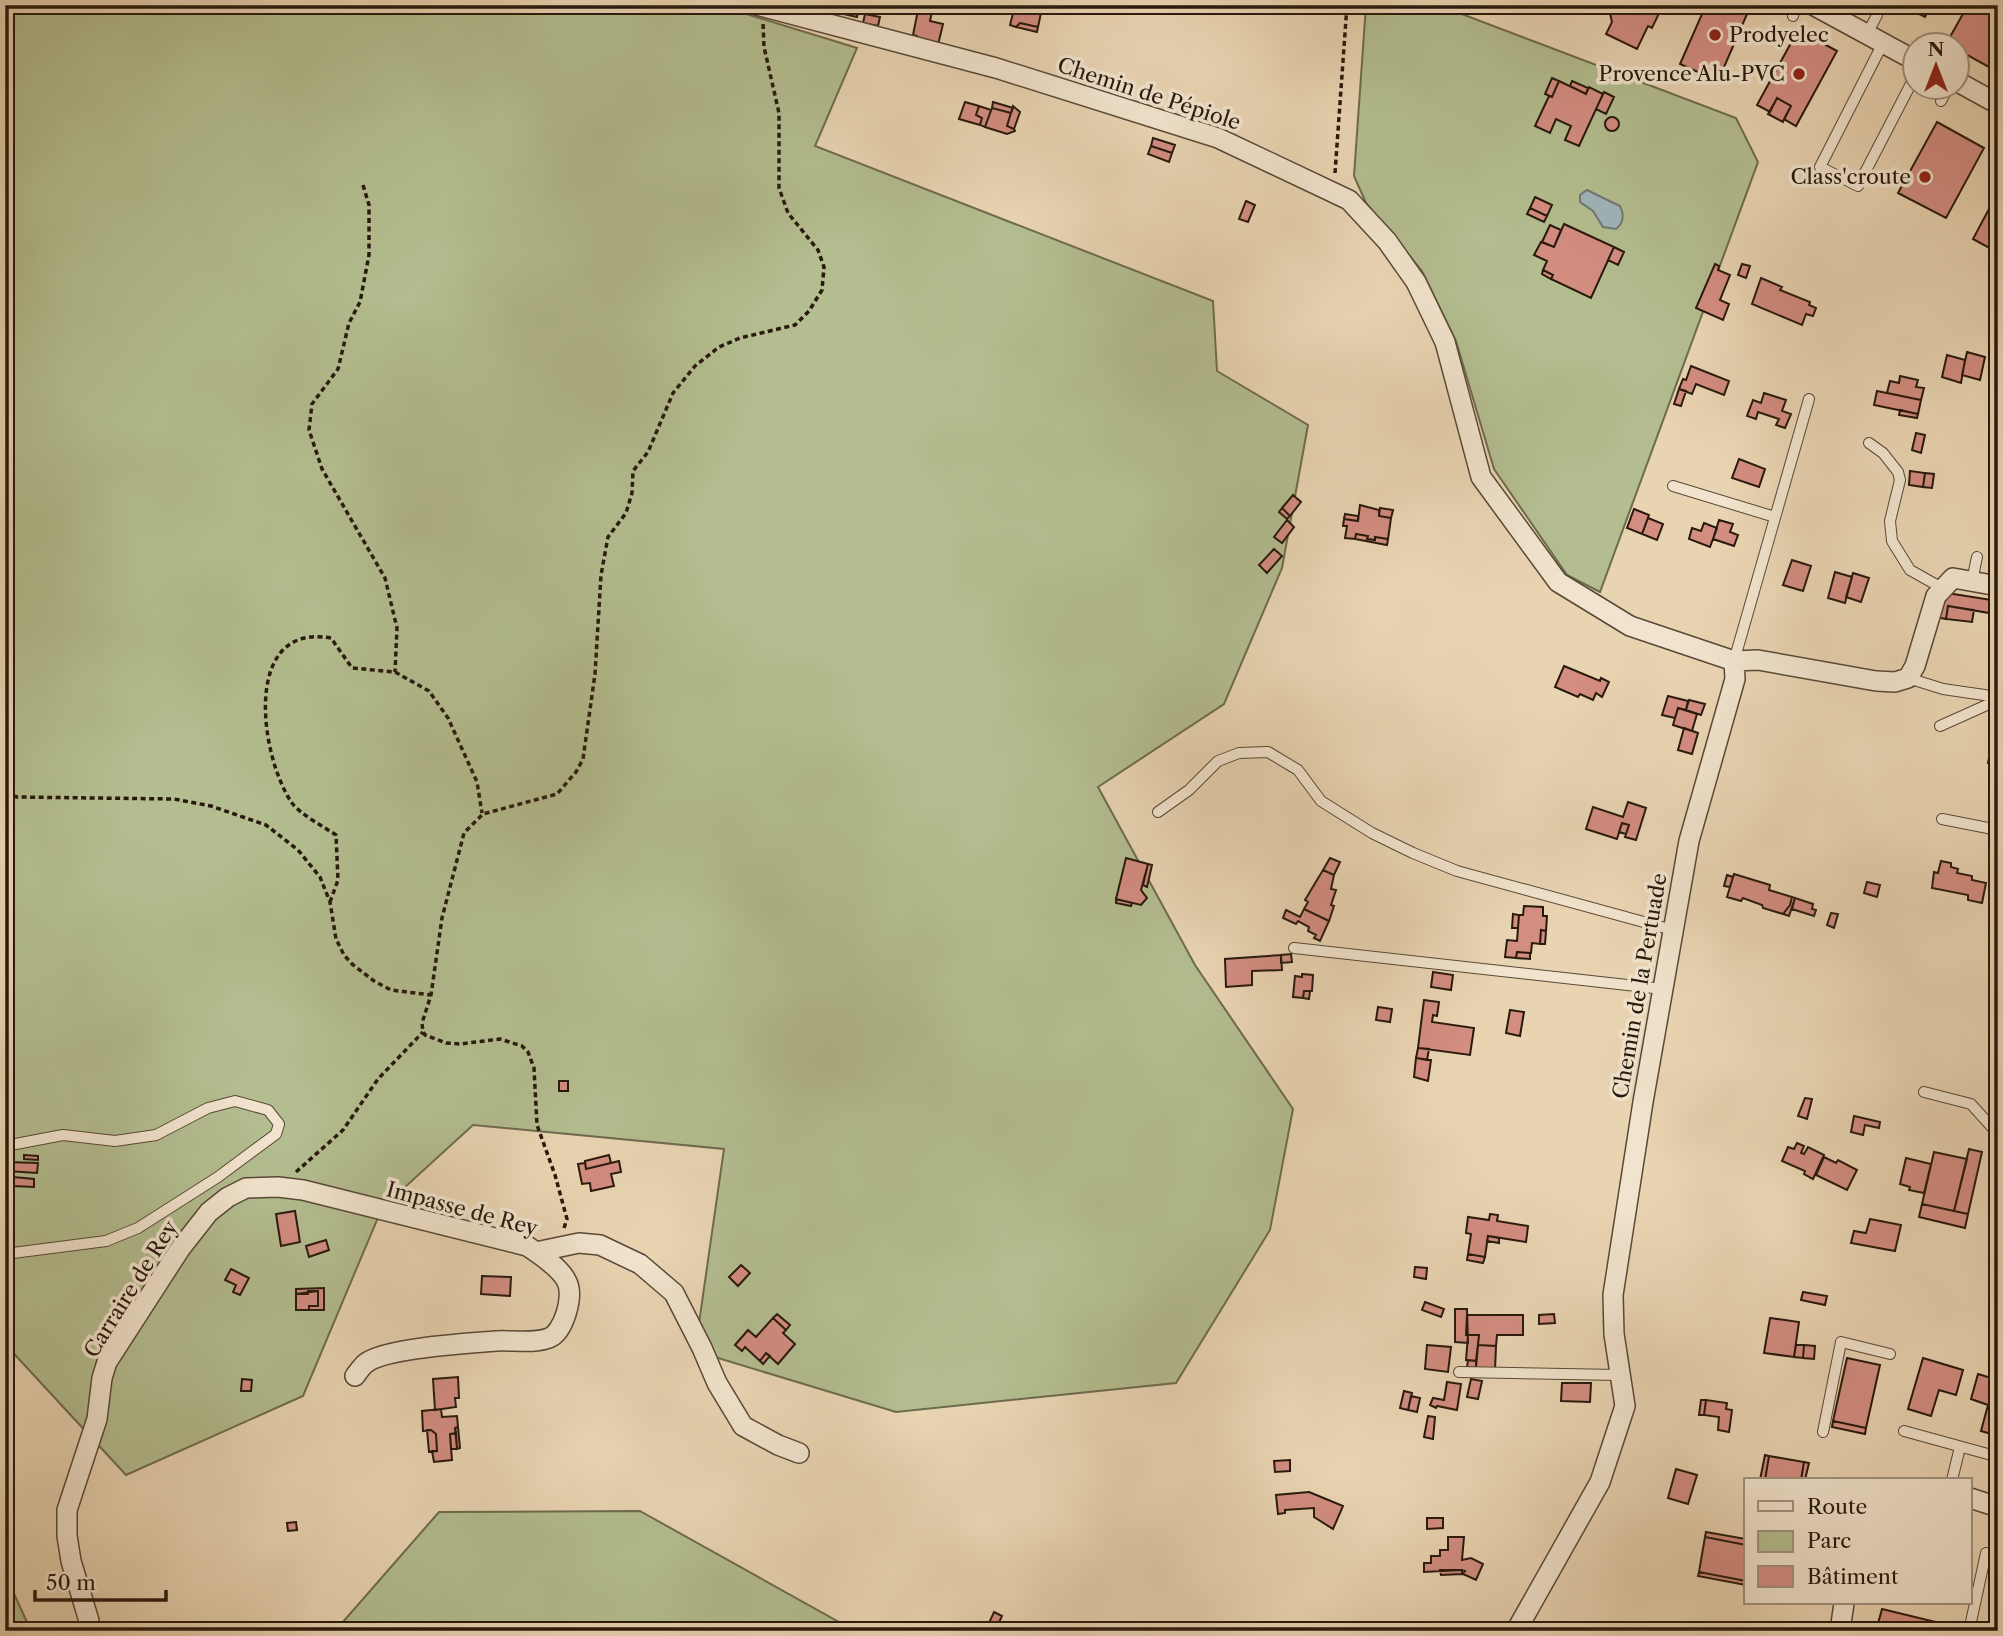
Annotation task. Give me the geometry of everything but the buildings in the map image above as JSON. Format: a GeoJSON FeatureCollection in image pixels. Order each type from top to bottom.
{"type":"FeatureCollection","features":[{"type":"Feature","properties":{"kind":"street","name":"Chemin de Pépiole"},"geometry":{"type":"LineString","coordinates":[[760,6],[996,68],[1218,138],[1349,200],[1387,241],[1416,282],[1445,342],[1481,477],[1558,582],[1630,626],[1734,660]]}},
{"type":"Feature","properties":{"kind":"street"},"geometry":{"type":"LineString","coordinates":[[1826,8],[1902,53]]}},
{"type":"Feature","properties":{"kind":"street"},"geometry":{"type":"LineString","coordinates":[[1972,90],[1998,104]]}},
{"type":"Feature","properties":{"kind":"street"},"geometry":{"type":"LineString","coordinates":[[1734,660],[1758,660],[1895,682],[1908,678],[1936,596],[1952,578],[1998,586]]}},
{"type":"Feature","properties":{"kind":"street","name":"Chemin de la Pertuade"},"geometry":{"type":"LineString","coordinates":[[1516,1631],[1600,1482],[1625,1406],[1619,1375],[1613,1295],[1643,1102],[1689,841],[1735,679],[1734,660]]}},
{"type":"Feature","properties":{"kind":"street","name":"Impasse de Rey"},"geometry":{"type":"LineString","coordinates":[[278,1187],[303,1190],[527,1246],[543,1256],[567,1281],[569,1294],[562,1328],[553,1337],[541,1341],[497,1341],[397,1352],[366,1362],[355,1376]]}},
{"type":"Feature","properties":{"kind":"street","name":"Carraire de Rey"},"geometry":{"type":"LineString","coordinates":[[88,1631],[89,1621],[66,1536],[67,1510],[97,1419],[105,1365],[180,1249],[209,1212],[243,1189],[278,1187]]}},
{"type":"Feature","properties":{"kind":"street"},"geometry":{"type":"LineString","coordinates":[[536,1252],[579,1243],[600,1245],[640,1264],[674,1293],[717,1383],[743,1426],[799,1453]]}},
{"type":"Feature","properties":{"kind":"street"},"geometry":{"type":"LineString","coordinates":[[1972,1499],[1998,1507]]}},
{"type":"Feature","properties":{"kind":"street"},"geometry":{"type":"LineString","coordinates":[[1840,1631],[1844,1604]]}},
{"type":"Feature","properties":{"kind":"lane"},"geometry":{"type":"LineString","coordinates":[[1877,15],[1875,39],[1820,166],[1858,186],[1902,101]]}},
{"type":"Feature","properties":{"kind":"lane"},"geometry":{"type":"LineString","coordinates":[[1734,660],[1809,399]]}},
{"type":"Feature","properties":{"kind":"lane"},"geometry":{"type":"LineString","coordinates":[[1869,443],[1883,453],[1898,472],[1900,480],[1890,521],[1892,541],[1910,570],[1942,588]]}},
{"type":"Feature","properties":{"kind":"lane"},"geometry":{"type":"LineString","coordinates":[[1673,486],[1775,517]]}},
{"type":"Feature","properties":{"kind":"lane"},"geometry":{"type":"LineString","coordinates":[[1972,581],[1977,557]]}},
{"type":"Feature","properties":{"kind":"lane"},"geometry":{"type":"LineString","coordinates":[[1908,678],[1943,689],[1998,699]]}},
{"type":"Feature","properties":{"kind":"lane"},"geometry":{"type":"LineString","coordinates":[[1940,726],[1998,699]]}},
{"type":"Feature","properties":{"kind":"lane"},"geometry":{"type":"LineString","coordinates":[[1158,811],[1189,790],[1218,761],[1240,753],[1268,752],[1298,771],[1321,801],[1372,834],[1413,853],[1468,874],[1673,930]]}},
{"type":"Feature","properties":{"kind":"lane"},"geometry":{"type":"LineString","coordinates":[[1942,819],[1998,830]]}},
{"type":"Feature","properties":{"kind":"lane"},"geometry":{"type":"LineString","coordinates":[[1294,948],[1663,989]]}},
{"type":"Feature","properties":{"kind":"lane"},"geometry":{"type":"LineString","coordinates":[[1924,1092],[1971,1104],[1998,1134]]}},
{"type":"Feature","properties":{"kind":"lane"},"geometry":{"type":"LineString","coordinates":[[5,1146],[63,1135],[115,1141],[156,1135],[208,1108],[235,1101],[268,1110],[279,1124],[276,1134],[218,1177],[138,1228],[106,1241],[5,1254]]}},
{"type":"Feature","properties":{"kind":"lane"},"geometry":{"type":"LineString","coordinates":[[1823,1432],[1841,1342],[1891,1354]]}},
{"type":"Feature","properties":{"kind":"lane"},"geometry":{"type":"LineString","coordinates":[[1459,1372],[1619,1375]]}},
{"type":"Feature","properties":{"kind":"lane"},"geometry":{"type":"LineString","coordinates":[[1904,1431],[1995,1457]]}},
{"type":"Feature","properties":{"kind":"lane"},"geometry":{"type":"LineString","coordinates":[[1952,1478],[1960,1447]]}},
{"type":"Feature","properties":{"kind":"lane"},"geometry":{"type":"LineString","coordinates":[[1969,1631],[1972,1604],[1986,1553],[1998,1556]]}},
{"type":"Feature","properties":{"kind":"path"},"geometry":{"type":"LineString","coordinates":[[1334,193],[1347,5]]}},
{"type":"Feature","properties":{"kind":"path"},"geometry":{"type":"LineString","coordinates":[[423,1032],[422,1023],[431,995],[442,918],[464,833],[482,814],[557,794],[576,772],[583,759],[595,674],[601,575],[608,537],[626,513],[632,493],[633,471],[648,452],[673,393],[695,366],[719,347],[740,338],[795,324],[809,311],[822,290],[824,267],[818,250],[788,213],[779,188],[779,113],[764,47],[760,6]]}},
{"type":"Feature","properties":{"kind":"path"},"geometry":{"type":"LineString","coordinates":[[363,185],[369,205],[369,255],[360,302],[349,323],[338,369],[312,404],[309,430],[322,469],[385,578],[397,628],[395,672]]}},
{"type":"Feature","properties":{"kind":"path"},"geometry":{"type":"LineString","coordinates":[[330,902],[338,880],[336,835],[293,805],[278,775],[266,732],[267,677],[275,660],[296,639],[313,634],[331,638],[352,668],[395,672],[429,691],[448,718],[477,782],[482,814]]}},
{"type":"Feature","properties":{"kind":"path"},"geometry":{"type":"LineString","coordinates":[[5,794],[17,797],[174,799],[211,806],[272,828],[299,850],[320,877],[330,902],[336,939],[352,964],[391,990],[431,995]]}},
{"type":"Feature","properties":{"kind":"path"},"geometry":{"type":"LineString","coordinates":[[278,1187],[342,1130],[377,1079],[423,1032]]}},
{"type":"Feature","properties":{"kind":"path"},"geometry":{"type":"LineString","coordinates":[[423,1032],[446,1043],[500,1039],[522,1046],[528,1052],[534,1068],[537,1125],[555,1175],[566,1219],[556,1247]]}},
{"type":"Feature","properties":{"kind":"green space"},"geometry":{"type":"Polygon","coordinates":[[[5,5],[717,5],[857,48],[815,146],[1213,301],[1217,371],[1308,425],[1282,568],[1224,704],[1098,787],[1195,965],[1293,1109],[1270,1230],[1176,1383],[896,1412],[695,1351],[724,1149],[473,1125],[382,1208],[303,1396],[126,1475],[5,1344],[5,5]]]}},
{"type":"Feature","properties":{"kind":"green space"},"geometry":{"type":"Polygon","coordinates":[[[1366,5],[1438,5],[1736,118],[1758,162],[1600,592],[1567,575],[1494,469],[1456,341],[1422,271],[1366,203],[1354,176],[1366,5]]]}},
{"type":"Feature","properties":{"kind":"green space"},"geometry":{"type":"Polygon","coordinates":[[[640,1511],[855,1631],[335,1631],[439,1512],[640,1511]]]}},
{"type":"Feature","properties":{"kind":"green space"},"geometry":{"type":"Polygon","coordinates":[[[5,1574],[31,1631],[5,1631],[5,1574]]]}},
{"type":"Feature","properties":{"kind":"water"},"geometry":{"type":"Polygon","coordinates":[[[1587,190],[1620,206],[1623,218],[1616,229],[1603,227],[1593,211],[1580,202],[1580,195],[1587,190]]]}},
{"type":"Feature","properties":{"kind":"place","name":"Prodyelec"},"geometry":{"type":"Point","coordinates":[1715,35]}},
{"type":"Feature","properties":{"kind":"place","name":"Provence Alu-PVC"},"geometry":{"type":"Point","coordinates":[1799,74]}},
{"type":"Feature","properties":{"kind":"place","name":"Class'croute"},"geometry":{"type":"Point","coordinates":[1925,177]}}]}
